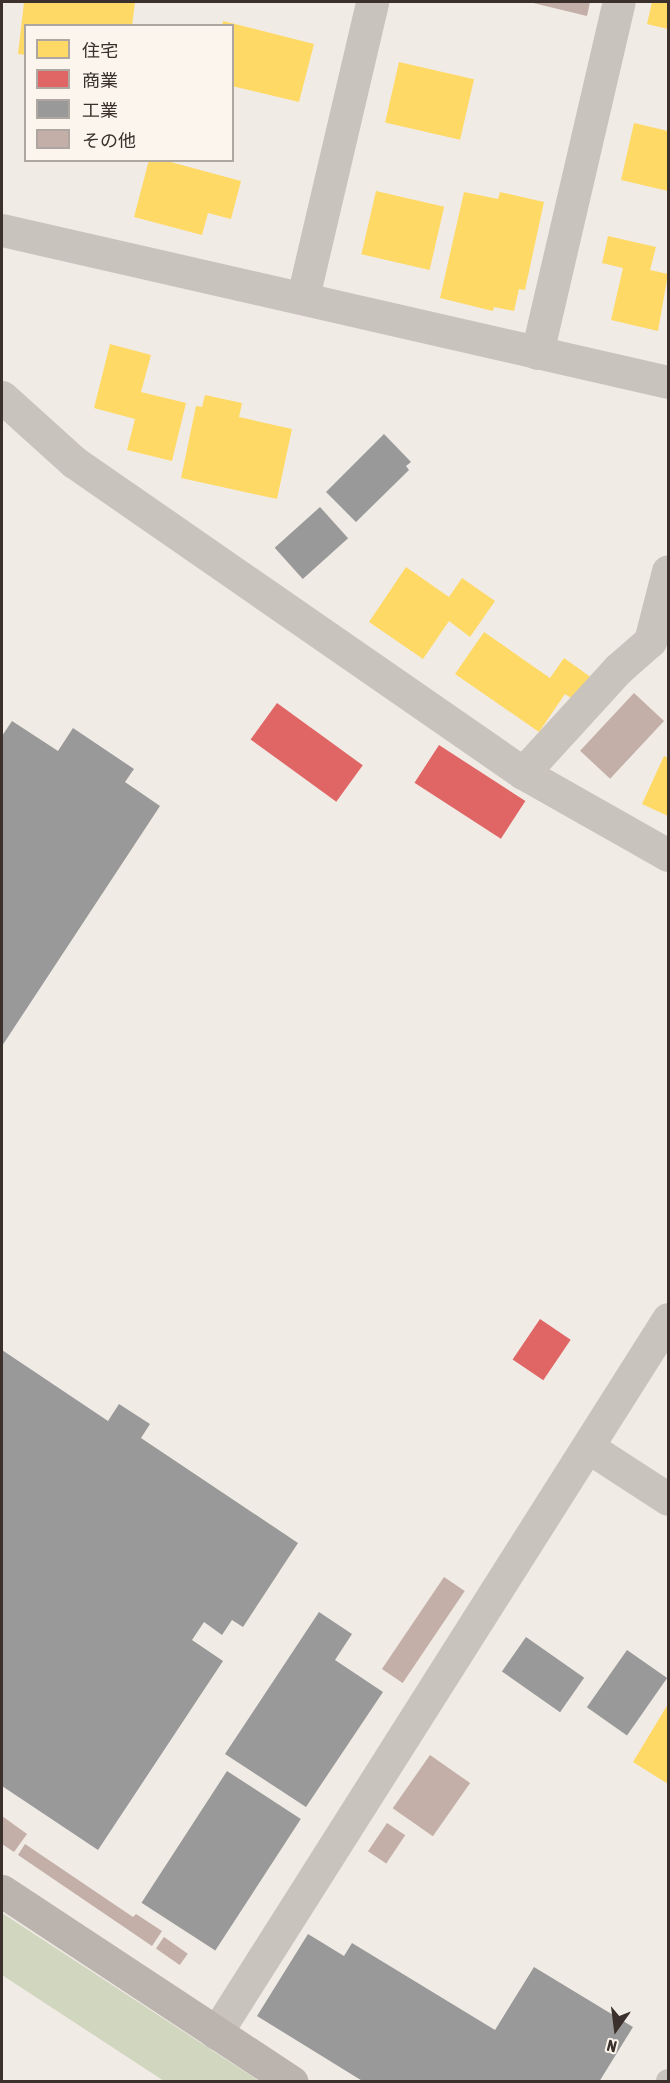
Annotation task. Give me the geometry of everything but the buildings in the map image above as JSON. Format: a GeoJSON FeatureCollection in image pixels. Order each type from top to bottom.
{"type":"FeatureCollection","features":[{"type":"Feature","properties":{"kind":"street"},"geometry":{"type":"LineString","coordinates":[[303,297],[372,2]]}},
{"type":"Feature","properties":{"kind":"street"},"geometry":{"type":"LineString","coordinates":[[537,353],[619,2]]}},
{"type":"Feature","properties":{"kind":"street"},"geometry":{"type":"LineString","coordinates":[[2,230],[669,382]]}},
{"type":"Feature","properties":{"kind":"street"},"geometry":{"type":"LineString","coordinates":[[2,397],[74,462],[523,773],[669,855]]}},
{"type":"Feature","properties":{"kind":"street"},"geometry":{"type":"LineString","coordinates":[[523,773],[618,669],[650,641],[669,571]]}},
{"type":"Feature","properties":{"kind":"street"},"geometry":{"type":"LineString","coordinates":[[216,2033],[669,1319]]}},
{"type":"Feature","properties":{"kind":"street"},"geometry":{"type":"LineString","coordinates":[[588,1447],[669,1499]]}},
{"type":"Feature","properties":{"kind":"street"},"geometry":{"type":"LineString","coordinates":[[2,1891],[292,2082]]}},
{"type":"Feature","properties":{"kind":"green space"},"geometry":{"type":"Polygon","coordinates":[[[2,1913],[259,2081],[164,2081],[2,1975],[2,1913]]]}}]}
